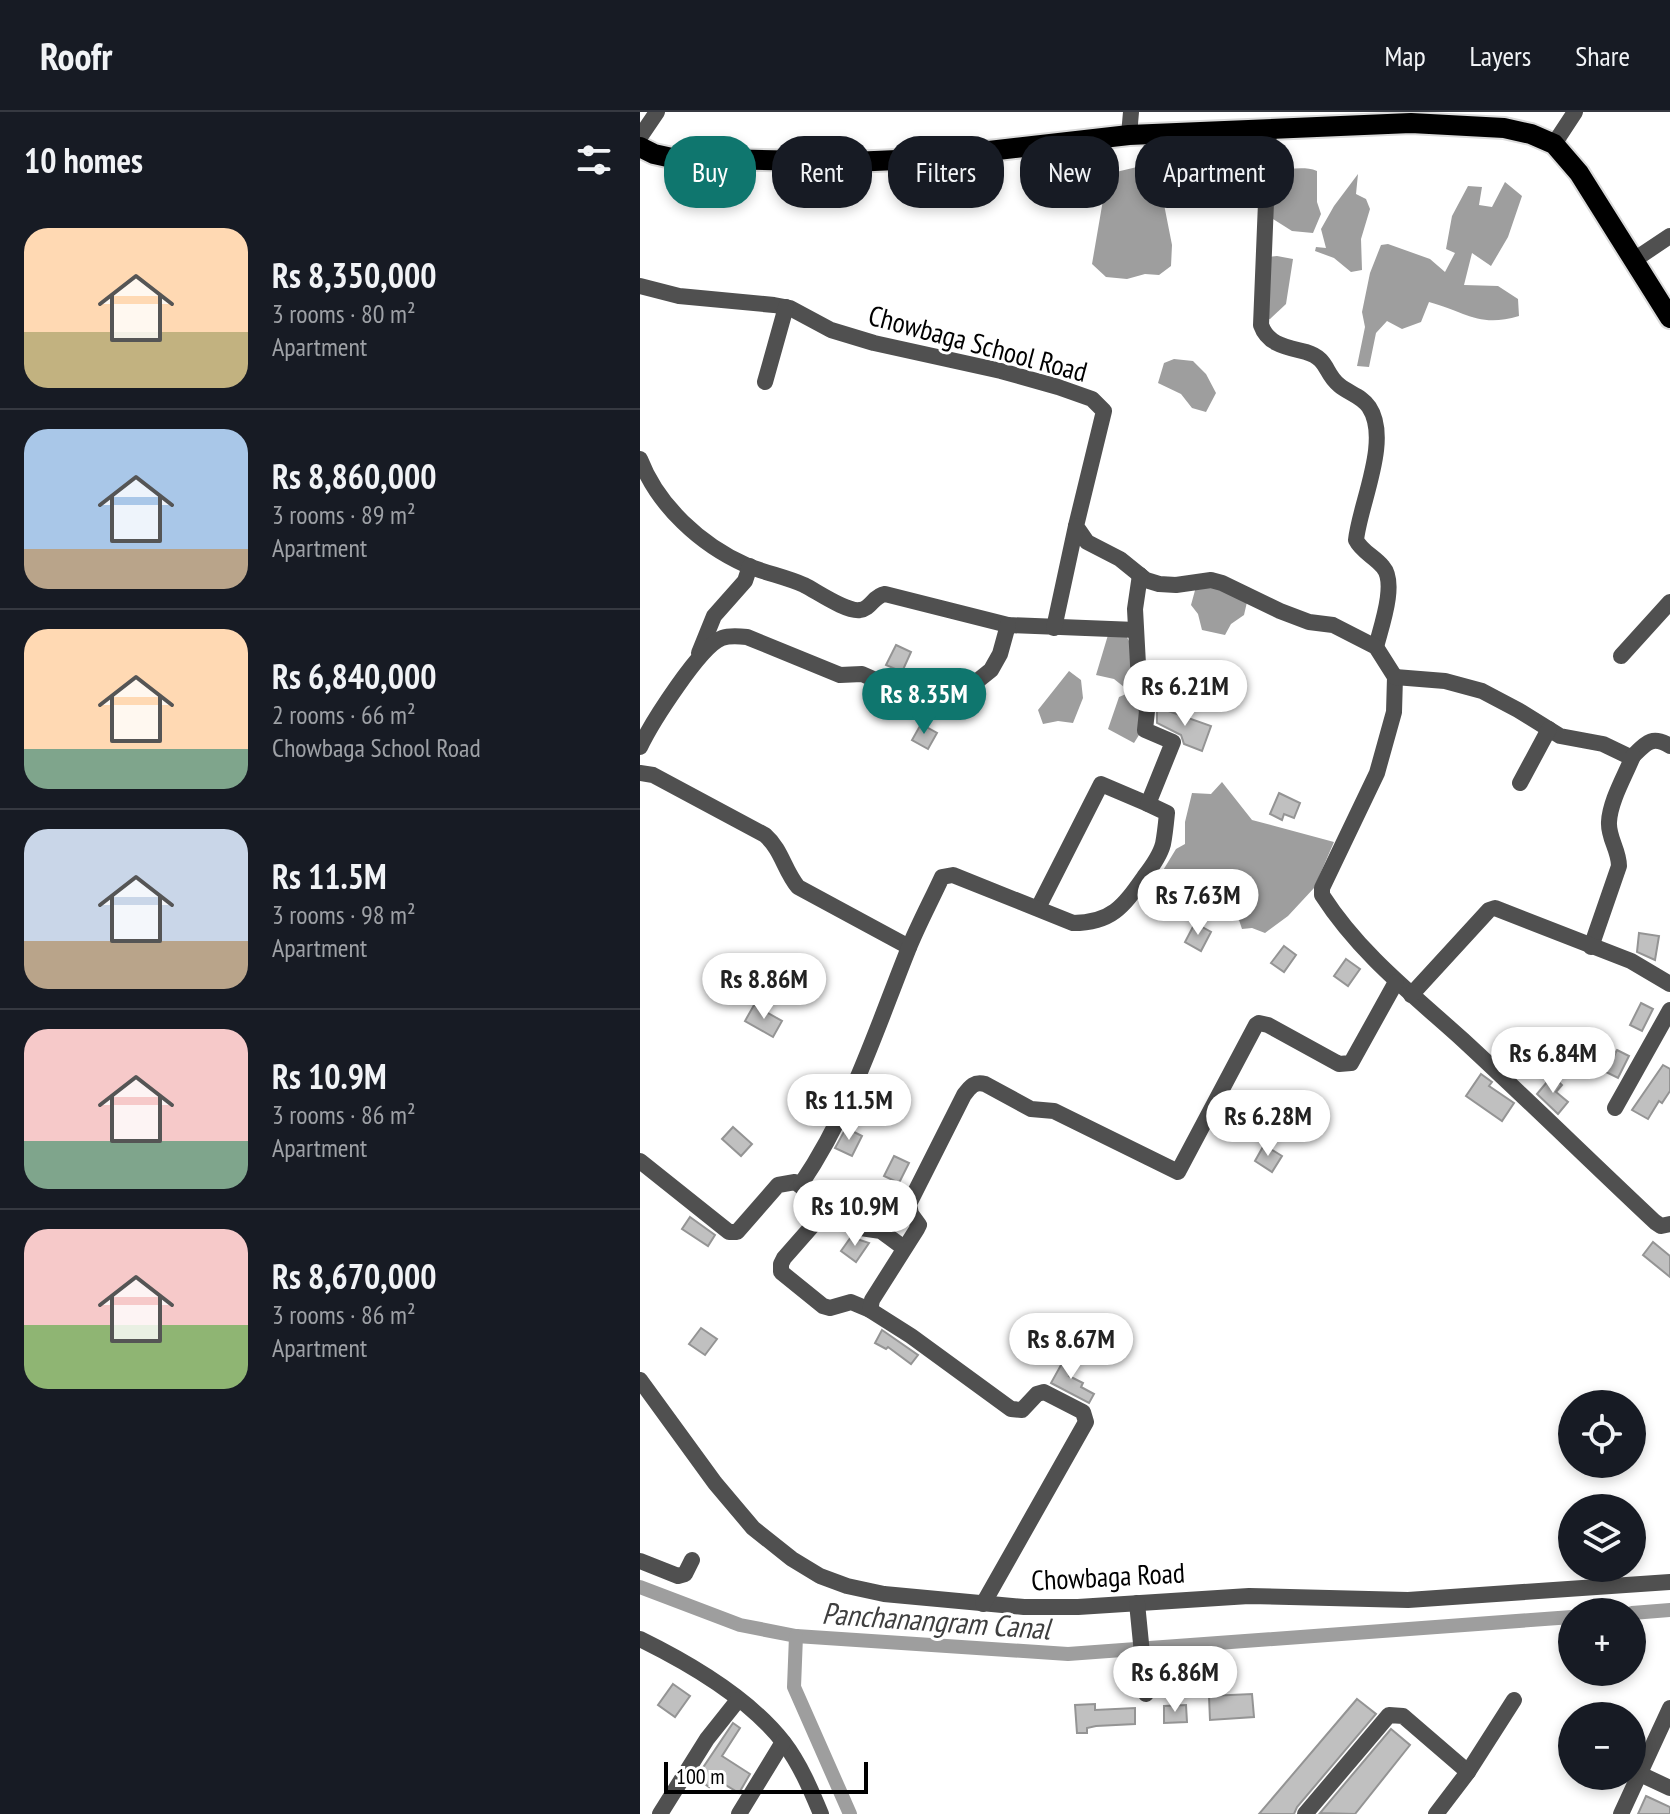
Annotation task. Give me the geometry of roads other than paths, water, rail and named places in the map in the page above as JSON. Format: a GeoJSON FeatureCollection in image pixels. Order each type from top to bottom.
{"type":"FeatureCollection","features":[{"type":"Feature","properties":{"kind":"main road"},"geometry":{"type":"LineString","coordinates":[[640,147],[672,158],[852,162],[919,159],[1129,135],[1269,129],[1411,118],[1504,128],[1531,134],[1554,144],[1579,173],[1670,318]]}},
{"type":"Feature","properties":{"kind":"street"},"geometry":{"type":"LineString","coordinates":[[640,137],[657,112]]}},
{"type":"Feature","properties":{"kind":"street"},"geometry":{"type":"LineString","coordinates":[[1129,135],[1131,112]]}},
{"type":"Feature","properties":{"kind":"street"},"geometry":{"type":"LineString","coordinates":[[1554,144],[1575,112]]}},
{"type":"Feature","properties":{"kind":"street"},"geometry":{"type":"LineString","coordinates":[[1269,129],[1261,325],[1265,335],[1273,342],[1319,357],[1338,385],[1371,408],[1376,445],[1356,540],[1360,548],[1382,566],[1390,584],[1376,647]]}},
{"type":"Feature","properties":{"kind":"street"},"geometry":{"type":"LineString","coordinates":[[1634,260],[1670,236]]}},
{"type":"Feature","properties":{"kind":"street","name":"Chowbaga School Road"},"geometry":{"type":"LineString","coordinates":[[640,286],[679,296],[786,307],[845,334],[911,353],[1001,371],[1058,387],[1100,404],[1104,411],[1102,425],[1076,526]]}},
{"type":"Feature","properties":{"kind":"street"},"geometry":{"type":"LineString","coordinates":[[765,382],[786,307]]}},
{"type":"Feature","properties":{"kind":"street"},"geometry":{"type":"LineString","coordinates":[[640,459],[651,486],[666,506],[731,558],[802,584],[847,608],[861,610],[875,597],[885,594],[1008,625],[1136,630]]}},
{"type":"Feature","properties":{"kind":"street"},"geometry":{"type":"LineString","coordinates":[[1076,526],[1087,542],[1159,584],[1211,580],[1222,583],[1300,619],[1333,625],[1376,647],[1395,677],[1394,712],[1384,754],[1322,891],[1351,935],[1396,982],[1655,1222],[1661,1226],[1670,1224]]}},
{"type":"Feature","properties":{"kind":"street"},"geometry":{"type":"LineString","coordinates":[[1054,628],[1076,526]]}},
{"type":"Feature","properties":{"kind":"street"},"geometry":{"type":"LineString","coordinates":[[696,661],[714,616],[745,581],[750,566]]}},
{"type":"Feature","properties":{"kind":"street"},"geometry":{"type":"LineString","coordinates":[[1140,575],[1136,590],[1136,630],[1139,683],[1147,711],[1145,730],[1173,742],[1148,804]]}},
{"type":"Feature","properties":{"kind":"street"},"geometry":{"type":"LineString","coordinates":[[1621,656],[1670,602]]}},
{"type":"Feature","properties":{"kind":"street"},"geometry":{"type":"LineString","coordinates":[[640,747],[646,733],[696,661],[722,638],[737,635],[840,675],[862,674],[877,678],[928,703],[946,706],[991,670],[1000,654],[1008,625]]}},
{"type":"Feature","properties":{"kind":"street"},"geometry":{"type":"LineString","coordinates":[[1395,677],[1445,681],[1482,691],[1570,740],[1591,741],[1633,756]]}},
{"type":"Feature","properties":{"kind":"street"},"geometry":{"type":"LineString","coordinates":[[1520,783],[1549,729]]}},
{"type":"Feature","properties":{"kind":"street"},"geometry":{"type":"LineString","coordinates":[[1591,947],[1619,866],[1608,821],[1633,756],[1646,741],[1654,739],[1670,746]]}},
{"type":"Feature","properties":{"kind":"street"},"geometry":{"type":"LineString","coordinates":[[640,773],[653,775],[765,835],[775,844],[790,878],[798,887],[909,947]]}},
{"type":"Feature","properties":{"kind":"street"},"geometry":{"type":"LineString","coordinates":[[801,1184],[827,1146],[845,1107],[909,947],[942,877],[947,874],[1073,923],[1093,923],[1109,916],[1125,903],[1162,847],[1167,813],[1101,784],[1038,908]]}},
{"type":"Feature","properties":{"kind":"street"},"geometry":{"type":"LineString","coordinates":[[1411,995],[1489,910],[1495,908],[1644,967],[1670,984]]}},
{"type":"Feature","properties":{"kind":"street"},"geometry":{"type":"LineString","coordinates":[[870,1310],[872,1300],[919,1225],[911,1214],[909,1204],[971,1086],[978,1082],[985,1084],[1037,1112],[1054,1111],[1178,1172],[1256,1025],[1268,1025],[1339,1064],[1347,1065],[1351,1063],[1396,982]]}},
{"type":"Feature","properties":{"kind":"street"},"geometry":{"type":"LineString","coordinates":[[1615,1108],[1670,1010]]}},
{"type":"Feature","properties":{"kind":"street"},"geometry":{"type":"LineString","coordinates":[[640,1161],[733,1234],[778,1185],[787,1182],[801,1184],[854,1227],[881,1231],[904,1248]]}},
{"type":"Feature","properties":{"kind":"street"},"geometry":{"type":"LineString","coordinates":[[828,1208],[784,1258],[781,1272],[823,1306],[830,1308],[851,1302],[870,1310],[1011,1409],[1022,1410],[1037,1394],[1044,1392],[1083,1412],[1086,1417],[1086,1426],[983,1604]]}},
{"type":"Feature","properties":{"kind":"street","name":"Chowbaga Road"},"geometry":{"type":"LineString","coordinates":[[640,1380],[715,1483],[753,1528],[792,1559],[820,1576],[847,1586],[897,1596],[1051,1607],[1249,1596],[1408,1600],[1670,1582]]}},
{"type":"Feature","properties":{"kind":"street"},"geometry":{"type":"LineString","coordinates":[[640,1561],[678,1576],[685,1574],[692,1560]]}},
{"type":"Feature","properties":{"kind":"street"},"geometry":{"type":"LineString","coordinates":[[1137,1603],[1146,1694]]}},
{"type":"Feature","properties":{"kind":"street"},"geometry":{"type":"LineString","coordinates":[[640,1639],[689,1665],[738,1700],[783,1742],[809,1785],[821,1814]]}},
{"type":"Feature","properties":{"kind":"street"},"geometry":{"type":"LineString","coordinates":[[660,1814],[707,1739],[738,1700]]}},
{"type":"Feature","properties":{"kind":"street"},"geometry":{"type":"LineString","coordinates":[[1436,1814],[1468,1772],[1514,1700]]}},
{"type":"Feature","properties":{"kind":"street"},"geometry":{"type":"LineString","coordinates":[[1646,1763],[1665,1730],[1670,1708]]}},
{"type":"Feature","properties":{"kind":"street"},"geometry":{"type":"LineString","coordinates":[[1309,1813],[1389,1715],[1403,1716],[1468,1772]]}},
{"type":"Feature","properties":{"kind":"street"},"geometry":{"type":"LineString","coordinates":[[739,1814],[783,1742]]}},
{"type":"Feature","properties":{"kind":"street"},"geometry":{"type":"LineString","coordinates":[[1646,1777],[1670,1788]]}},
{"type":"Feature","properties":{"kind":"street"},"geometry":{"type":"LineString","coordinates":[[1621,1814],[1632,1790]]}},
{"type":"Feature","properties":{"kind":"waterway","name":"Panchanangram Canal"},"geometry":{"type":"LineString","coordinates":[[640,1587],[740,1625],[796,1636],[1068,1654],[1558,1618]]}},
{"type":"Feature","properties":{"kind":"waterway","name":"Panchanangram Canal"},"geometry":{"type":"LineString","coordinates":[[1646,1612],[1670,1610]]}},
{"type":"Feature","properties":{"kind":"waterway"},"geometry":{"type":"LineString","coordinates":[[796,1636],[794,1687],[850,1814]]}}]}
